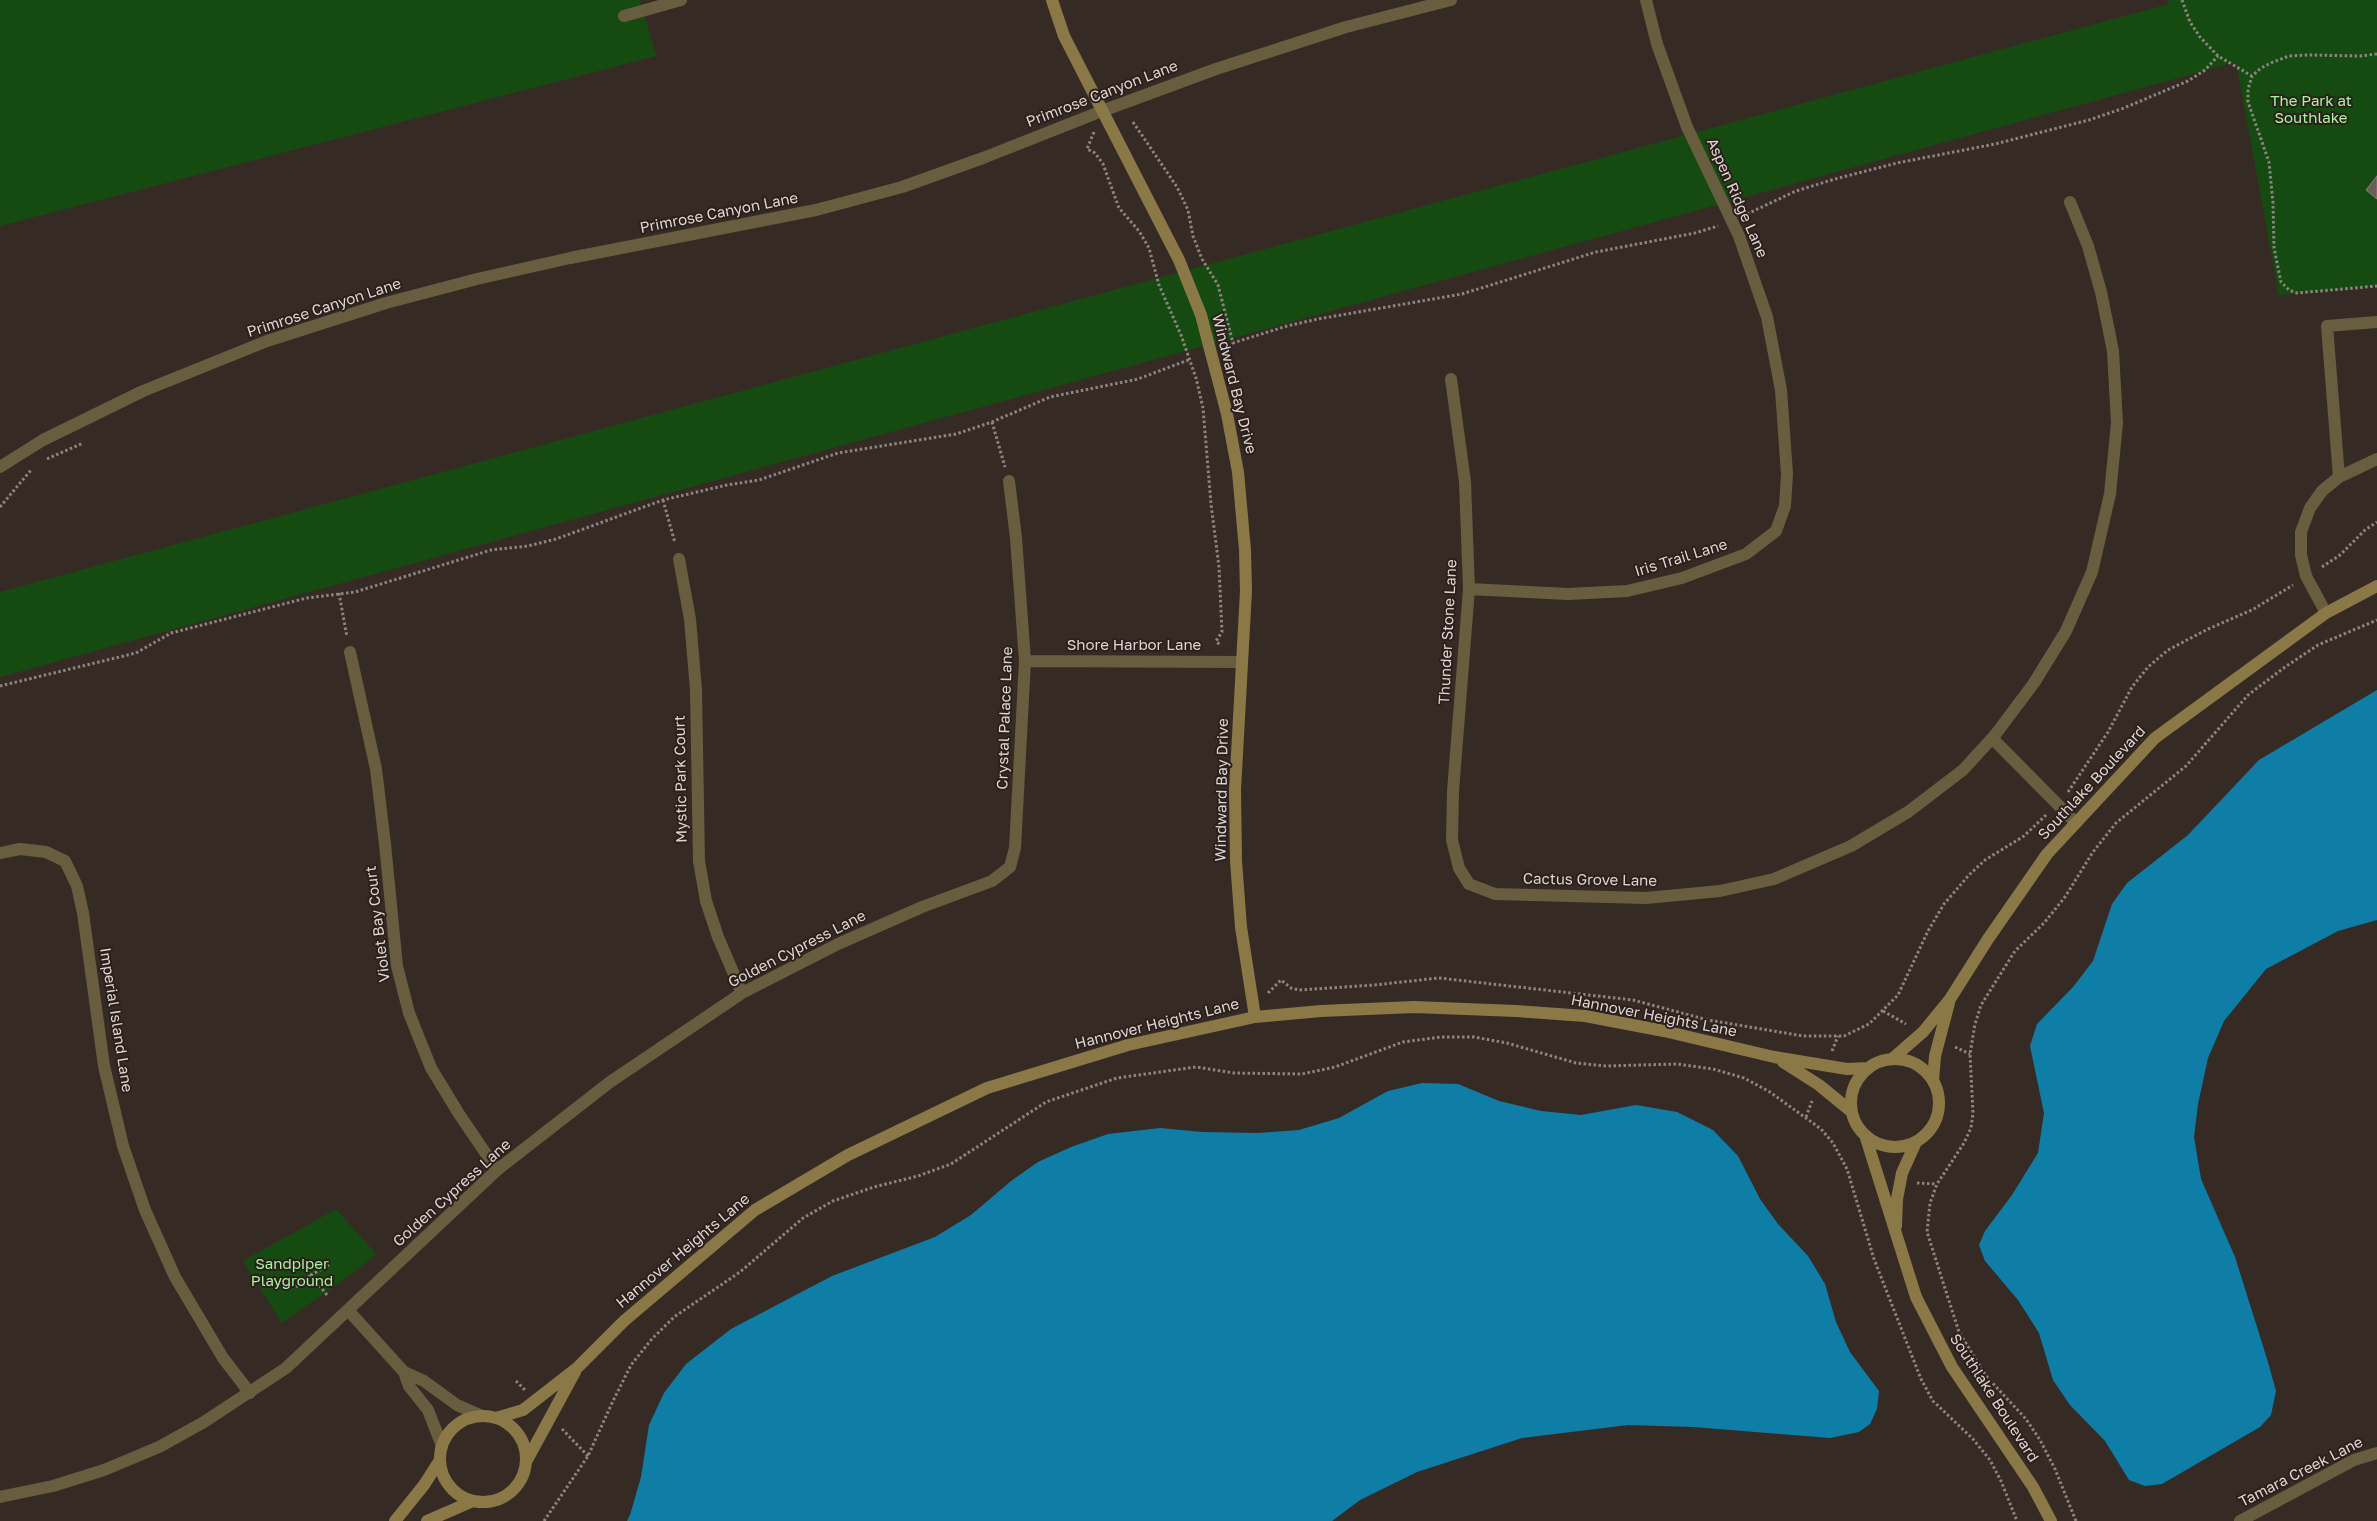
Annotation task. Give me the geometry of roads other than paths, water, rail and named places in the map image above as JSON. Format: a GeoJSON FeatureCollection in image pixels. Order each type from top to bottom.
{"type":"FeatureCollection","features":[{"type":"Feature","properties":{"kind":"street"},"geometry":{"type":"LineString","coordinates":[[624,16],[681,0]]}},
{"type":"Feature","properties":{"kind":"street","name":"Windward Bay Drive"},"geometry":{"type":"LineString","coordinates":[[1052,0],[1064,36],[1179,260],[1201,315],[1229,424],[1243,516],[1246,591],[1235,790],[1236,861],[1241,927],[1254,1012]]}},
{"type":"Feature","properties":{"kind":"street","name":"Primrose Canyon Lane"},"geometry":{"type":"LineString","coordinates":[[0,467],[42,440],[143,391],[276,338],[386,303],[477,279],[570,258],[816,210],[902,187],[1216,69],[1346,27],[1451,0]]}},
{"type":"Feature","properties":{"kind":"street","name":"Aspen Ridge Lane"},"geometry":{"type":"LineString","coordinates":[[1646,0],[1657,44],[1687,127],[1740,236],[1767,317],[1781,390],[1787,474]]}},
{"type":"Feature","properties":{"kind":"street","name":"Cactus Grove Lane"},"geometry":{"type":"LineString","coordinates":[[1469,884],[1495,894],[1646,898],[1720,890],[1774,879],[1851,846],[1908,812],[1963,770],[1993,739],[2034,682],[2066,632],[2092,572],[2110,494],[2117,423],[2113,351],[2101,292],[2088,246],[2070,202]]}},
{"type":"Feature","properties":{"kind":"street"},"geometry":{"type":"LineString","coordinates":[[2339,477],[2327,326],[2377,322]]}},
{"type":"Feature","properties":{"kind":"street","name":"Thunder Stone Lane"},"geometry":{"type":"LineString","coordinates":[[1451,379],[1465,482],[1469,589],[1452,840],[1459,868],[1469,884]]}},
{"type":"Feature","properties":{"kind":"street"},"geometry":{"type":"LineString","coordinates":[[2326,613],[2306,576],[2301,555],[2301,532],[2310,508],[2322,491],[2339,477],[2377,459]]}},
{"type":"Feature","properties":{"kind":"street","name":"Iris Trail Lane"},"geometry":{"type":"LineString","coordinates":[[1469,589],[1568,594],[1627,591],[1682,578],[1746,554],[1776,531],[1786,506],[1787,474]]}},
{"type":"Feature","properties":{"kind":"street","name":"Crystal Palace Lane"},"geometry":{"type":"LineString","coordinates":[[1009,481],[1016,538],[1026,661],[1015,848],[1010,867]]}},
{"type":"Feature","properties":{"kind":"street","name":"Mystic Park Court"},"geometry":{"type":"LineString","coordinates":[[680,559],[690,620],[696,690],[699,861],[706,901],[742,992]]}},
{"type":"Feature","properties":{"kind":"street","name":"Southlake Boulevard"},"geometry":{"type":"LineString","coordinates":[[1868,1068],[1892,1059],[1923,1032],[1950,999],[1988,939],[2047,854],[2155,738],[2326,613],[2377,586]]}},
{"type":"Feature","properties":{"kind":"street","name":"Violet Bay Court"},"geometry":{"type":"LineString","coordinates":[[350,652],[376,769],[396,966],[409,1013],[431,1068],[497,1170]]}},
{"type":"Feature","properties":{"kind":"street","name":"Shore Harbor Lane"},"geometry":{"type":"LineString","coordinates":[[1026,661],[1242,662]]}},
{"type":"Feature","properties":{"kind":"street"},"geometry":{"type":"LineString","coordinates":[[1993,739],[2076,823]]}},
{"type":"Feature","properties":{"kind":"street","name":"Imperial Island Lane"},"geometry":{"type":"LineString","coordinates":[[0,852],[20,849],[46,852],[65,862],[77,886],[83,913],[104,1066],[122,1146],[145,1210],[175,1277],[223,1358],[250,1393]]}},
{"type":"Feature","properties":{"kind":"street","name":"Golden Cypress Lane"},"geometry":{"type":"LineString","coordinates":[[0,1497],[53,1486],[104,1470],[159,1447],[250,1393],[286,1368],[497,1170],[610,1082],[742,992],[838,944],[922,907],[992,881],[1010,867]]}},
{"type":"Feature","properties":{"kind":"street","name":"Southlake Boulevard"},"geometry":{"type":"LineString","coordinates":[[1895,1233],[1897,1200],[1902,1172],[1916,1142],[1931,1128],[1939,1108],[1938,1094],[1933,1081],[1936,1056],[1950,999]]}},
{"type":"Feature","properties":{"kind":"street","name":"Hannover Heights Lane"},"geometry":{"type":"LineString","coordinates":[[496,1418],[523,1410],[577,1368],[624,1321],[755,1210],[848,1155],[987,1088],[1128,1045],[1254,1012],[1414,1007],[1585,1016],[1664,1031],[1774,1057],[1847,1069],[1868,1068]]}},
{"type":"Feature","properties":{"kind":"street","name":"Hannover Heights Lane"},"geometry":{"type":"LineString","coordinates":[[1774,1057],[1819,1085],[1852,1112]]}},
{"type":"Feature","properties":{"kind":"street"},"geometry":{"type":"LineString","coordinates":[[1892,1059],[1916,1064],[1926,1071],[1933,1081]]}},
{"type":"Feature","properties":{"kind":"street"},"geometry":{"type":"LineString","coordinates":[[1852,1112],[1854,1088],[1868,1068]]}},
{"type":"Feature","properties":{"kind":"street","name":"Southlake Boulevard"},"geometry":{"type":"LineString","coordinates":[[1852,1112],[1856,1124],[1865,1135],[1916,1296],[1935,1337],[1952,1367],[2033,1487],[2051,1521]]}},
{"type":"Feature","properties":{"kind":"street"},"geometry":{"type":"LineString","coordinates":[[1865,1135],[1876,1143],[1889,1147],[1903,1147],[1916,1142]]}},
{"type":"Feature","properties":{"kind":"street"},"geometry":{"type":"LineString","coordinates":[[348,1310],[404,1372],[409,1386],[428,1410],[442,1446]]}},
{"type":"Feature","properties":{"kind":"street","name":"Hannover Heights Lane"},"geometry":{"type":"LineString","coordinates":[[526,1462],[524,1447],[518,1434],[508,1424],[496,1418],[482,1416],[470,1418],[448,1434],[442,1446],[440,1460],[442,1473],[449,1485],[460,1495],[473,1501],[488,1502],[502,1498],[518,1483],[526,1462],[577,1368]]}},
{"type":"Feature","properties":{"kind":"street"},"geometry":{"type":"LineString","coordinates":[[404,1372],[424,1381],[457,1405],[482,1416]]}},
{"type":"Feature","properties":{"kind":"street","name":"Tamara Creek Lane"},"geometry":{"type":"LineString","coordinates":[[2240,1521],[2354,1460],[2377,1452]]}},
{"type":"Feature","properties":{"kind":"street","name":"Hannover Heights Lane"},"geometry":{"type":"LineString","coordinates":[[396,1521],[424,1485],[440,1460]]}},
{"type":"Feature","properties":{"kind":"street","name":"Hannover Heights Lane"},"geometry":{"type":"LineString","coordinates":[[427,1521],[473,1501]]}},
{"type":"Feature","properties":{"kind":"water"},"geometry":{"type":"Polygon","coordinates":[[[2377,690],[2377,920],[2338,931],[2266,969],[2224,1021],[2208,1058],[2198,1104],[2194,1137],[2201,1179],[2235,1257],[2268,1362],[2276,1391],[2271,1415],[2260,1427],[2162,1484],[2145,1486],[2129,1480],[2105,1441],[2070,1405],[2053,1380],[2039,1333],[2018,1300],[1985,1261],[1979,1245],[1985,1231],[2012,1195],[2038,1153],[2044,1113],[2030,1046],[2037,1024],[2073,987],[2093,961],[2112,904],[2127,883],[2188,835],[2259,760],[2377,690]]]}},
{"type":"Feature","properties":{"kind":"water"},"geometry":{"type":"Polygon","coordinates":[[[1422,1083],[1458,1084],[1499,1101],[1541,1111],[1581,1115],[1636,1105],[1677,1112],[1713,1130],[1738,1156],[1760,1199],[1778,1224],[1808,1256],[1825,1284],[1836,1322],[1850,1352],[1879,1391],[1877,1409],[1870,1424],[1859,1432],[1830,1438],[1693,1427],[1628,1425],[1522,1438],[1417,1472],[1360,1500],[1332,1521],[627,1521],[641,1477],[649,1425],[664,1393],[686,1364],[731,1329],[832,1276],[935,1237],[971,1215],[1011,1181],[1038,1162],[1071,1147],[1108,1134],[1160,1128],[1202,1132],[1258,1133],[1299,1130],[1339,1118],[1388,1091],[1422,1083]]]}},
{"type":"Feature","properties":{"kind":"park label","name":"The Park at Southlake"},"geometry":{"type":"Point","coordinates":[2311,110]}},
{"type":"Feature","properties":{"kind":"park label","name":"Sandpiper Playground"},"geometry":{"type":"Point","coordinates":[292,1272]}}]}
